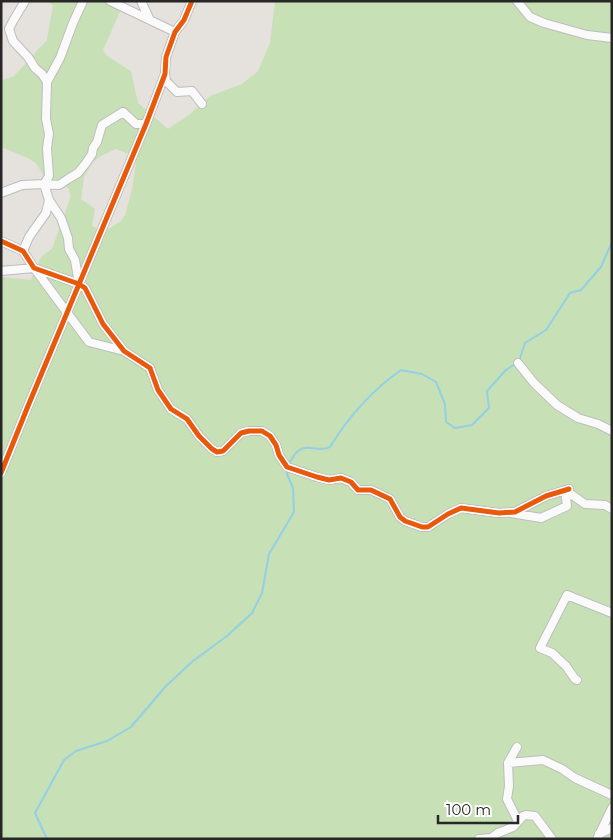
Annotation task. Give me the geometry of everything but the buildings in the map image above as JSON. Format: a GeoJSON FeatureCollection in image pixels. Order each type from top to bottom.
{"type":"FeatureCollection","features":[{"type":"Feature","properties":{"kind":"street"},"geometry":{"type":"LineString","coordinates":[[25,1],[9,29],[13,41],[47,82]]}},
{"type":"Feature","properties":{"kind":"street"},"geometry":{"type":"LineString","coordinates":[[44,184],[49,176],[47,148],[49,134],[46,119],[47,82],[60,58],[73,23],[84,1]]}},
{"type":"Feature","properties":{"kind":"street"},"geometry":{"type":"LineString","coordinates":[[110,1],[175,32]]}},
{"type":"Feature","properties":{"kind":"street"},"geometry":{"type":"LineString","coordinates":[[141,1],[150,20]]}},
{"type":"Feature","properties":{"kind":"street"},"geometry":{"type":"LineString","coordinates":[[192,1],[184,20],[175,32],[166,56],[166,81],[177,92],[192,91],[202,104]]}},
{"type":"Feature","properties":{"kind":"street"},"geometry":{"type":"LineString","coordinates":[[517,1],[530,17],[544,23],[587,35],[612,38]]}},
{"type":"Feature","properties":{"kind":"street"},"geometry":{"type":"LineString","coordinates":[[1,473],[166,74]]}},
{"type":"Feature","properties":{"kind":"street"},"geometry":{"type":"LineString","coordinates":[[1,193],[22,185],[59,185],[78,174],[92,154],[102,125],[123,112],[136,124],[146,124]]}},
{"type":"Feature","properties":{"kind":"street"},"geometry":{"type":"LineString","coordinates":[[44,184],[50,200],[61,218],[79,284]]}},
{"type":"Feature","properties":{"kind":"street"},"geometry":{"type":"LineString","coordinates":[[23,250],[29,237],[46,213],[50,200]]}},
{"type":"Feature","properties":{"kind":"street"},"geometry":{"type":"LineString","coordinates":[[1,242],[23,250],[34,268],[89,342],[124,351],[150,368],[158,390],[171,409],[187,419],[199,436],[217,452],[223,451],[241,433],[262,431],[270,436],[276,445],[279,455],[288,467],[329,480],[341,478],[351,482],[358,490],[371,490],[381,494],[390,499],[400,517],[422,527],[428,526],[461,508],[541,518],[567,506],[567,490]]}},
{"type":"Feature","properties":{"kind":"street"},"geometry":{"type":"LineString","coordinates":[[1,271],[34,268],[79,284],[85,288],[103,324],[124,351]]}},
{"type":"Feature","properties":{"kind":"street"},"geometry":{"type":"LineString","coordinates":[[518,363],[534,383],[557,405],[578,418],[598,424],[612,431]]}},
{"type":"Feature","properties":{"kind":"street"},"geometry":{"type":"LineString","coordinates":[[474,509],[499,513],[515,512],[546,496],[567,490]]}},
{"type":"Feature","properties":{"kind":"street"},"geometry":{"type":"LineString","coordinates":[[567,490],[585,504],[605,505],[612,509]]}},
{"type":"Feature","properties":{"kind":"street"},"geometry":{"type":"LineString","coordinates":[[577,680],[552,653],[540,648],[567,595],[612,613]]}},
{"type":"Feature","properties":{"kind":"street"},"geometry":{"type":"LineString","coordinates":[[517,747],[508,763],[510,786],[507,799],[518,821]]}},
{"type":"Feature","properties":{"kind":"street"},"geometry":{"type":"LineString","coordinates":[[508,763],[543,760],[575,778],[612,795]]}},
{"type":"Feature","properties":{"kind":"street"},"geometry":{"type":"LineString","coordinates":[[598,836],[612,808]]}},
{"type":"Feature","properties":{"kind":"street"},"geometry":{"type":"LineString","coordinates":[[479,839],[494,837],[498,833],[513,827],[526,815],[535,816],[550,838]]}},
{"type":"Feature","properties":{"kind":"street"},"geometry":{"type":"LineString","coordinates":[[598,836],[612,828]]}},
{"type":"Feature","properties":{"kind":"green space"},"geometry":{"type":"Polygon","coordinates":[[[46,1],[128,1],[122,7],[103,50],[107,56],[131,71],[138,103],[168,129],[189,115],[210,96],[242,84],[258,71],[270,43],[275,1],[612,1],[612,839],[1,839],[1,277],[31,280],[41,257],[52,249],[71,196],[68,188],[45,178],[36,163],[1,147],[1,80],[13,77],[47,40],[53,5],[46,1]],[[116,149],[101,156],[93,162],[84,177],[81,199],[95,209],[92,226],[104,232],[121,221],[125,215],[132,190],[136,163],[131,153],[116,149]]]}},
{"type":"Feature","properties":{"kind":"waterway"},"geometry":{"type":"LineString","coordinates":[[519,361],[525,343],[546,330],[570,293],[581,290],[601,267],[612,242]]}},
{"type":"Feature","properties":{"kind":"waterway"},"geometry":{"type":"LineString","coordinates":[[288,465],[295,454],[302,449],[326,449],[330,447],[361,405],[401,370],[422,374],[436,382],[445,404],[446,422],[455,428],[472,425],[489,408],[487,391],[506,370],[515,364]]}},
{"type":"Feature","properties":{"kind":"waterway"},"geometry":{"type":"LineString","coordinates":[[47,839],[35,813],[64,760],[76,751],[107,741],[131,727],[165,687],[193,661],[227,636],[252,613],[262,593],[269,554],[294,512],[293,488],[287,470]]}},
{"type":"Feature","properties":{"kind":"cycle path"},"geometry":{"type":"LineString","coordinates":[[1,473],[146,124],[165,74],[166,57],[175,32],[184,20],[192,1]]}},
{"type":"Feature","properties":{"kind":"cycle path"},"geometry":{"type":"LineString","coordinates":[[1,241],[23,251],[34,268],[79,284],[85,288],[103,324],[124,351],[150,368],[158,390],[171,409],[187,419],[199,436],[217,452],[223,451],[241,433],[262,431],[270,436],[287,467],[329,480],[341,478],[351,482],[358,490],[371,490],[390,499],[400,517],[405,521],[422,527],[428,527],[461,508],[499,513],[515,512],[546,496],[569,489]]}}]}
